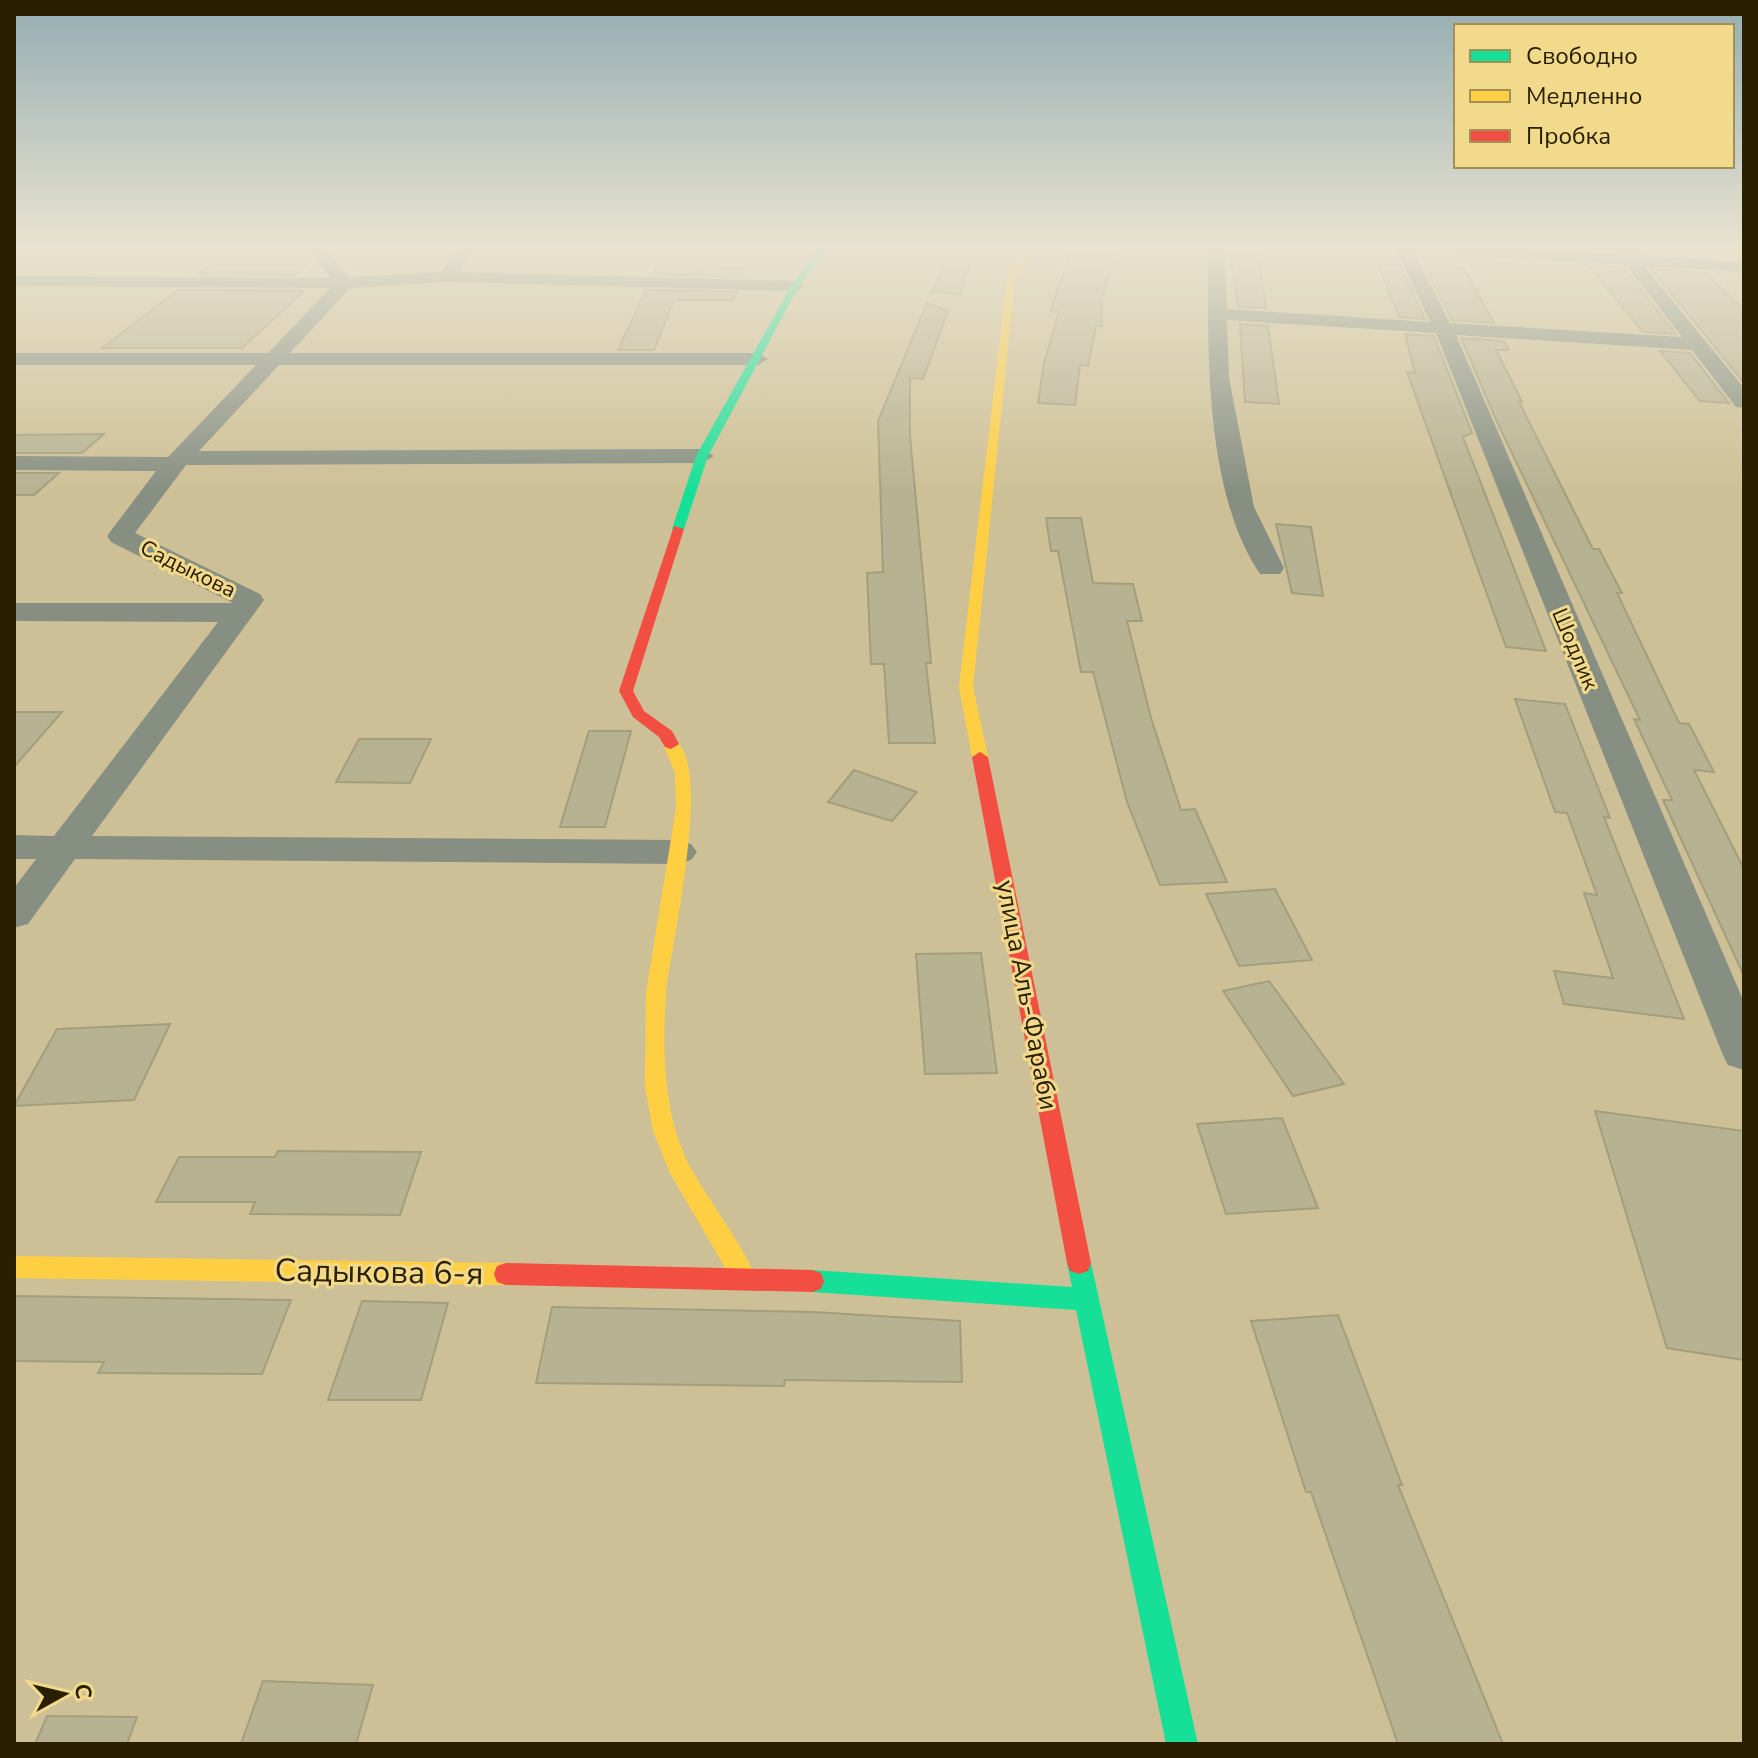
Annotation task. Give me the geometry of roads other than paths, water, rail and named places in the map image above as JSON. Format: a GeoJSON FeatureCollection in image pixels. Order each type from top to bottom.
{"type":"FeatureCollection","features":[{"type":"Feature","properties":{"kind":"street","name":"Садыкова"},"geometry":{"type":"LineString","coordinates":[[14,915],[250,600],[120,536],[177,461],[302,328]]}},
{"type":"Feature","properties":{"kind":"street"},"geometry":{"type":"LineString","coordinates":[[744,1277],[679,1171],[655,1095],[652,1033],[684,808],[683,773],[666,734],[638,714],[626,691],[702,456],[774,328]]}},
{"type":"Feature","properties":{"kind":"street","name":"улица Аль-Фараби"},"geometry":{"type":"LineString","coordinates":[[1006,328],[966,687],[1086,1299],[1182,1744]]}},
{"type":"Feature","properties":{"kind":"street"},"geometry":{"type":"LineString","coordinates":[[1218,328],[1219,378],[1241,507],[1270,568]]}},
{"type":"Feature","properties":{"kind":"street","name":"Шодлик"},"geometry":{"type":"LineString","coordinates":[[1443,328],[1744,1053]]}},
{"type":"Feature","properties":{"kind":"street"},"geometry":{"type":"LineString","coordinates":[[1444,328],[1694,344]]}},
{"type":"Feature","properties":{"kind":"street"},"geometry":{"type":"LineString","coordinates":[[1682,328],[1744,402]]}},
{"type":"Feature","properties":{"kind":"street"},"geometry":{"type":"LineString","coordinates":[[14,359],[758,359]]}},
{"type":"Feature","properties":{"kind":"street"},"geometry":{"type":"LineString","coordinates":[[14,463],[702,456]]}},
{"type":"Feature","properties":{"kind":"street"},"geometry":{"type":"LineString","coordinates":[[14,612],[240,614]]}},
{"type":"Feature","properties":{"kind":"street"},"geometry":{"type":"LineString","coordinates":[[14,847],[678,852]]}},
{"type":"Feature","properties":{"kind":"street","name":"Садыкова 6-я"},"geometry":{"type":"LineString","coordinates":[[14,1267],[744,1277],[1086,1299]]}}]}
